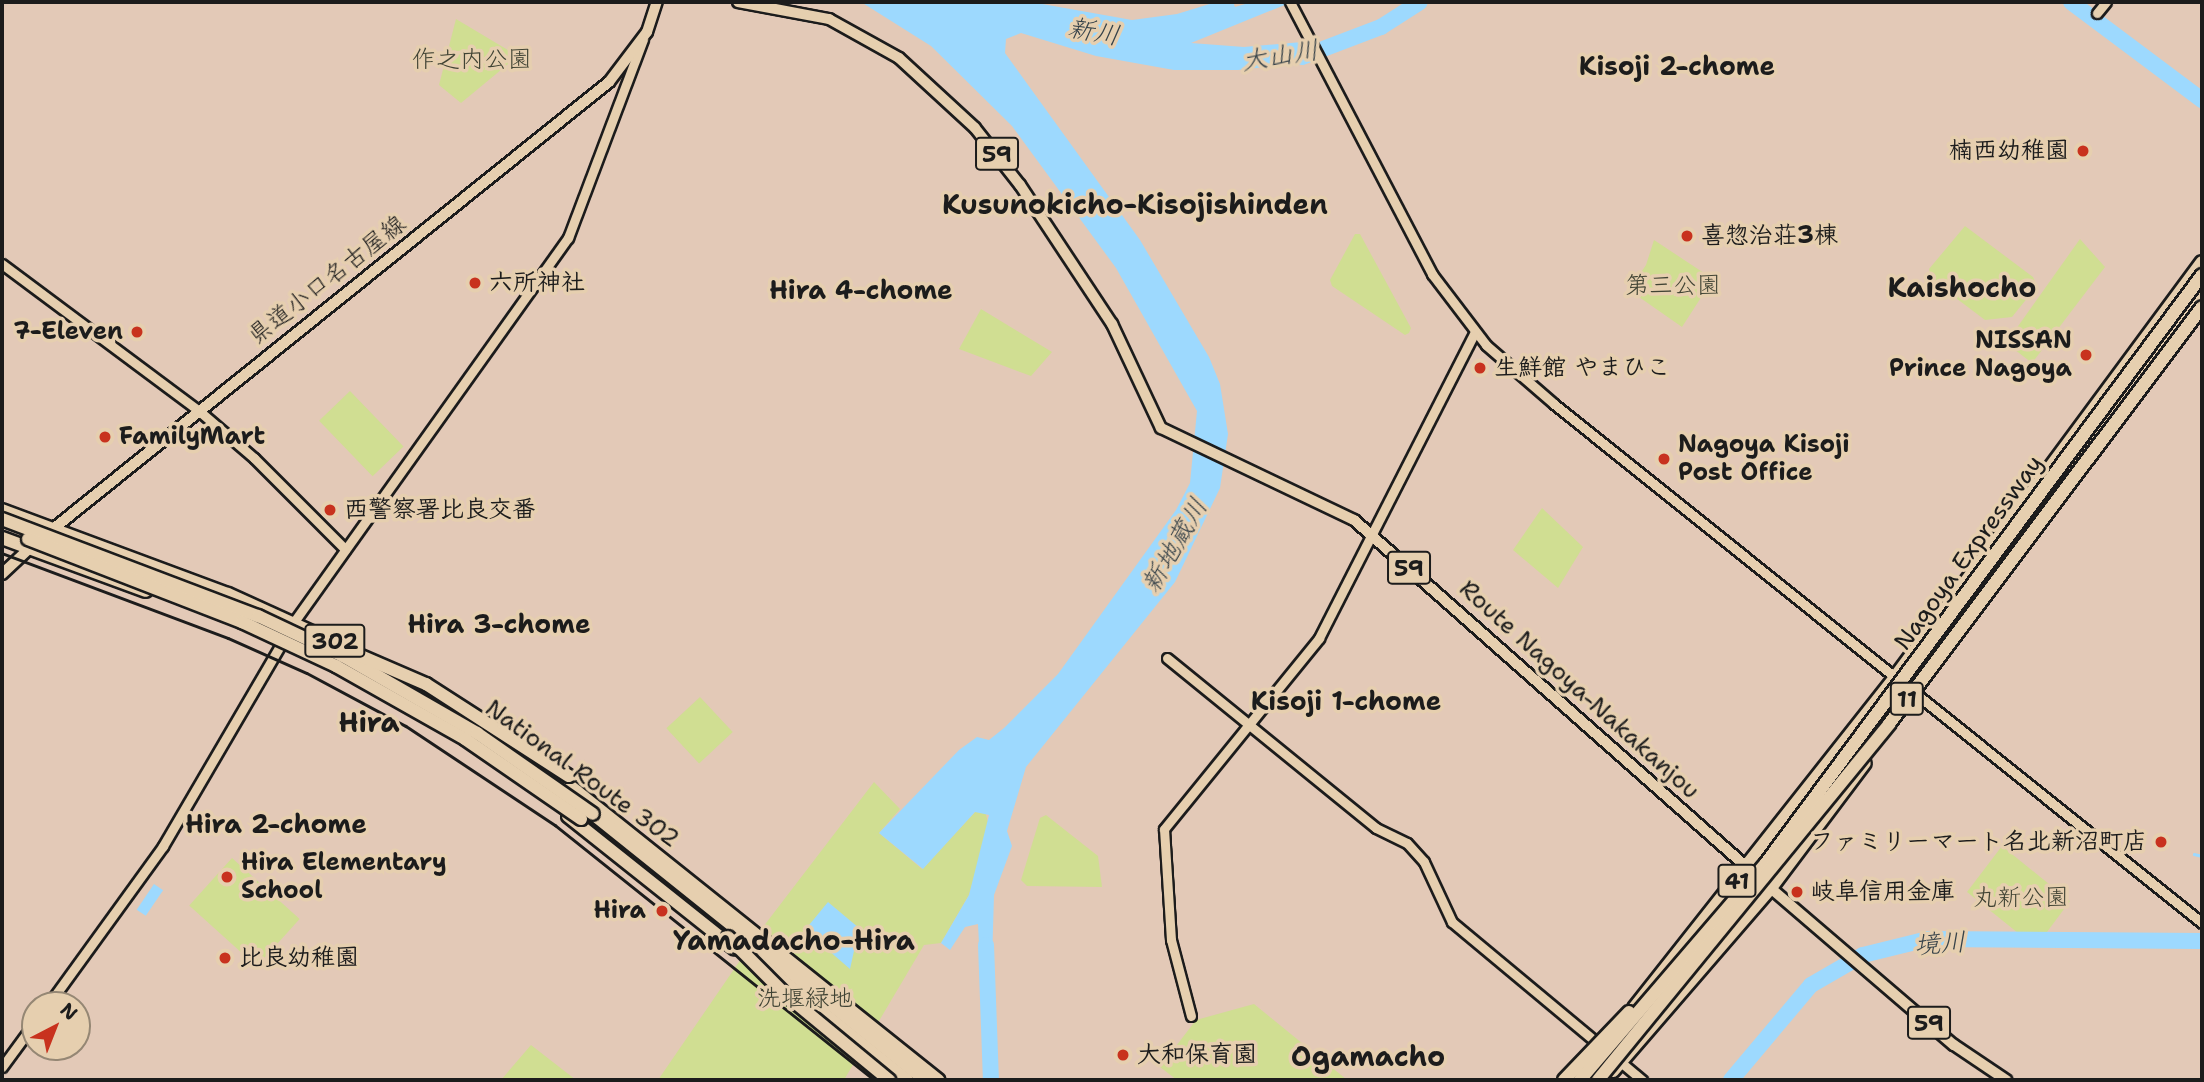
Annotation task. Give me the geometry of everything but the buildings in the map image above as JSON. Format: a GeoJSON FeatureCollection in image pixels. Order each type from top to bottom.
{"type":"FeatureCollection","features":[{"type":"Feature","properties":{"kind":"highway","name":"41"},"geometry":{"type":"LineString","coordinates":[[1573,1080],[1603,1048],[1748,868],[1895,677],[2202,262]]}},
{"type":"Feature","properties":{"kind":"highway"},"geometry":{"type":"LineString","coordinates":[[1866,729],[1881,720],[2156,348],[2155,335],[2202,273]]}},
{"type":"Feature","properties":{"kind":"highway","name":"Nagoya Expressway"},"geometry":{"type":"LineString","coordinates":[[1580,1080],[1766,863],[2202,273]]}},
{"type":"Feature","properties":{"kind":"highway"},"geometry":{"type":"LineString","coordinates":[[2162,360],[2162,348],[2202,295]]}},
{"type":"Feature","properties":{"kind":"highway","name":"Nagoya Expressway"},"geometry":{"type":"LineString","coordinates":[[1598,1080],[1682,982],[1889,724],[2202,307]]}},
{"type":"Feature","properties":{"kind":"highway","name":"41"},"geometry":{"type":"LineString","coordinates":[[1604,1080],[1771,888],[2202,315]]}},
{"type":"Feature","properties":{"kind":"highway","name":"National Route 302"},"geometry":{"type":"LineString","coordinates":[[2,510],[294,622],[491,730],[637,833],[731,913],[939,1080]]}},
{"type":"Feature","properties":{"kind":"highway"},"geometry":{"type":"LineString","coordinates":[[2,519],[302,636],[374,658],[426,684],[569,776],[637,833]]}},
{"type":"Feature","properties":{"kind":"highway"},"geometry":{"type":"LineString","coordinates":[[2,530],[242,622],[387,693],[465,739],[582,819],[907,1080]]}},
{"type":"Feature","properties":{"kind":"highway","name":"National Route 302"},"geometry":{"type":"LineString","coordinates":[[2,538],[280,645],[446,734],[544,798],[897,1080]]}},
{"type":"Feature","properties":{"kind":"highway"},"geometry":{"type":"LineString","coordinates":[[302,636],[431,705],[534,772],[925,1080]]}},
{"type":"Feature","properties":{"kind":"highway"},"geometry":{"type":"LineString","coordinates":[[728,937],[786,995],[889,1080]]}},
{"type":"Feature","properties":{"kind":"highway"},"geometry":{"type":"LineString","coordinates":[[1564,1080],[1696,946]]}},
{"type":"Feature","properties":{"kind":"highway"},"geometry":{"type":"LineString","coordinates":[[1610,1080],[1671,1005],[1682,982]]}},
{"type":"Feature","properties":{"kind":"main road","name":"県道小口名古屋線"},"geometry":{"type":"LineString","coordinates":[[2,574],[53,528],[198,410],[609,82],[646,32],[657,2]]}},
{"type":"Feature","properties":{"kind":"main road","name":"Route Nagoya-Nakakanjou"},"geometry":{"type":"LineString","coordinates":[[738,2],[828,19],[849,27],[899,58],[975,128],[1081,273],[1132,360],[1161,428],[1250,467],[1347,516],[1371,534],[1853,959],[1954,1045],[2006,1080]]}},
{"type":"Feature","properties":{"kind":"street"},"geometry":{"type":"LineString","coordinates":[[1290,2],[1373,166],[1437,282],[1475,332],[1554,404],[2202,923]]}},
{"type":"Feature","properties":{"kind":"street"},"geometry":{"type":"LineString","coordinates":[[2096,13],[2106,2]]}},
{"type":"Feature","properties":{"kind":"street"},"geometry":{"type":"LineString","coordinates":[[58,991],[163,846],[294,622],[568,238],[646,32]]}},
{"type":"Feature","properties":{"kind":"street"},"geometry":{"type":"LineString","coordinates":[[2,264],[198,410],[254,458],[345,549]]}},
{"type":"Feature","properties":{"kind":"street"},"geometry":{"type":"LineString","coordinates":[[1191,1016],[1171,940],[1164,829],[1320,638],[1475,332]]}},
{"type":"Feature","properties":{"kind":"street"},"geometry":{"type":"LineString","coordinates":[[1167,658],[1376,828],[1407,843],[1424,862],[1452,922],[1643,1080]]}},
{"type":"Feature","properties":{"kind":"street"},"geometry":{"type":"LineString","coordinates":[[2,1067],[21,1041]]}},
{"type":"Feature","properties":{"kind":"green space","name":"作之内公園"},"geometry":{"type":"Polygon","coordinates":[[[456,19],[518,56],[461,103],[439,85],[456,19]]]}},
{"type":"Feature","properties":{"kind":"green space"},"geometry":{"type":"Polygon","coordinates":[[[1965,226],[2033,277],[2037,286],[2012,317],[1985,320],[1932,280],[1929,269],[1965,226]]]}},
{"type":"Feature","properties":{"kind":"green space"},"geometry":{"type":"Polygon","coordinates":[[[1355,234],[1360,234],[1411,328],[1409,333],[1405,335],[1332,286],[1330,280],[1355,234]]]}},
{"type":"Feature","properties":{"kind":"green space"},"geometry":{"type":"Polygon","coordinates":[[[2080,239],[2105,267],[2032,363],[2006,343],[2080,239]]]}},
{"type":"Feature","properties":{"kind":"green space","name":"第三公園"},"geometry":{"type":"Polygon","coordinates":[[[1654,240],[1713,279],[1682,327],[1629,290],[1646,265],[1654,240]]]}},
{"type":"Feature","properties":{"kind":"green space"},"geometry":{"type":"Polygon","coordinates":[[[981,309],[1052,352],[1031,376],[959,349],[981,309]]]}},
{"type":"Feature","properties":{"kind":"green space"},"geometry":{"type":"Polygon","coordinates":[[[350,391],[403,446],[373,476],[319,421],[350,391]]]}},
{"type":"Feature","properties":{"kind":"green space"},"geometry":{"type":"Polygon","coordinates":[[[1542,508],[1583,547],[1558,588],[1513,550],[1542,508]]]}},
{"type":"Feature","properties":{"kind":"green space"},"geometry":{"type":"Polygon","coordinates":[[[700,697],[733,732],[699,763],[666,728],[700,697]]]}},
{"type":"Feature","properties":{"kind":"green space","name":"洗堰緑地"},"geometry":{"type":"Polygon","coordinates":[[[874,782],[900,809],[879,833],[922,869],[975,812],[985,811],[989,826],[969,895],[941,943],[924,945],[844,1080],[658,1080],[763,927],[874,782]]]}},
{"type":"Feature","properties":{"kind":"green space"},"geometry":{"type":"Polygon","coordinates":[[[1046,815],[1098,856],[1102,887],[1027,886],[1021,880],[1040,818],[1046,815]]]}},
{"type":"Feature","properties":{"kind":"green space","name":"丸新公園"},"geometry":{"type":"Polygon","coordinates":[[[2002,846],[2070,901],[2047,932],[2018,933],[1967,892],[2002,846]]]}},
{"type":"Feature","properties":{"kind":"green space"},"geometry":{"type":"Polygon","coordinates":[[[232,858],[300,919],[257,966],[189,906],[232,858]]]}},
{"type":"Feature","properties":{"kind":"green space"},"geometry":{"type":"Polygon","coordinates":[[[1254,1004],[1346,1080],[1177,1080],[1160,1067],[1196,1020],[1254,1004]]]}},
{"type":"Feature","properties":{"kind":"green space"},"geometry":{"type":"Polygon","coordinates":[[[531,1045],[576,1080],[501,1080],[531,1045]]]}},
{"type":"Feature","properties":{"kind":"water","name":"新川"},"geometry":{"type":"Polygon","coordinates":[[[861,2],[1031,2],[1132,20],[1177,14],[1216,2],[1233,2],[1235,7],[1252,2],[1292,2],[1191,43],[1244,47],[1314,41],[1322,61],[1238,70],[1174,70],[1096,56],[1021,33],[1006,39],[1005,53],[1140,240],[1209,357],[1220,384],[1228,434],[1220,488],[1175,582],[1026,767],[1007,831],[1012,846],[994,895],[992,962],[980,964],[978,924],[965,927],[950,950],[941,943],[969,895],[989,815],[975,812],[923,869],[879,833],[959,750],[977,737],[989,740],[1058,674],[1176,510],[1190,483],[1197,411],[1116,268],[1012,126],[931,46],[861,2]]]}},
{"type":"Feature","properties":{"kind":"water"},"geometry":{"type":"Polygon","coordinates":[[[154,884],[163,890],[146,916],[137,910],[154,884]]]}},
{"type":"Feature","properties":{"kind":"water"},"geometry":{"type":"Polygon","coordinates":[[[828,902],[859,928],[850,969],[805,930],[828,902]]]}},
{"type":"Feature","properties":{"kind":"waterway","name":"大山川"},"geometry":{"type":"LineString","coordinates":[[1302,57],[1381,27],[1420,2]]}},
{"type":"Feature","properties":{"kind":"waterway"},"geometry":{"type":"LineString","coordinates":[[2071,2],[2202,100]]}},
{"type":"Feature","properties":{"kind":"waterway"},"geometry":{"type":"LineString","coordinates":[[2194,854],[2202,856]]}},
{"type":"Feature","properties":{"kind":"waterway","name":"境川"},"geometry":{"type":"LineString","coordinates":[[1731,1080],[1811,985],[1863,955],[1928,939],[2202,941]]}},
{"type":"Feature","properties":{"kind":"waterway","name":"新地蔵川"},"geometry":{"type":"LineString","coordinates":[[986,945],[991,1080]]}},
{"type":"Feature","properties":{"kind":"railway"},"geometry":{"type":"LineString","coordinates":[[2,553],[228,638],[307,673],[406,726],[555,825],[875,1080]]}},
{"type":"Feature","properties":{"kind":"place","name":"楠西幼稚園"},"geometry":{"type":"Point","coordinates":[2083,151]}},
{"type":"Feature","properties":{"kind":"place","name":"喜惣治荘3棟"},"geometry":{"type":"Point","coordinates":[1687,236]}},
{"type":"Feature","properties":{"kind":"place","name":"六所神社"},"geometry":{"type":"Point","coordinates":[475,283]}},
{"type":"Feature","properties":{"kind":"place","name":"7-Eleven"},"geometry":{"type":"Point","coordinates":[137,332]}},
{"type":"Feature","properties":{"kind":"place","name":"NISSAN Prince Nagoya"},"geometry":{"type":"Point","coordinates":[2086,355]}},
{"type":"Feature","properties":{"kind":"place","name":"生鮮館 やまひこ"},"geometry":{"type":"Point","coordinates":[1480,368]}},
{"type":"Feature","properties":{"kind":"place","name":"FamilyMart"},"geometry":{"type":"Point","coordinates":[105,437]}},
{"type":"Feature","properties":{"kind":"place","name":"Nagoya Kisoji Post Office"},"geometry":{"type":"Point","coordinates":[1664,459]}},
{"type":"Feature","properties":{"kind":"place","name":"西警察署比良交番"},"geometry":{"type":"Point","coordinates":[330,510]}},
{"type":"Feature","properties":{"kind":"place","name":"ファミリーマート名北新沼町店"},"geometry":{"type":"Point","coordinates":[2161,842]}},
{"type":"Feature","properties":{"kind":"place","name":"Hira Elementary School"},"geometry":{"type":"Point","coordinates":[227,877]}},
{"type":"Feature","properties":{"kind":"place","name":"岐阜信用金庫"},"geometry":{"type":"Point","coordinates":[1797,892]}},
{"type":"Feature","properties":{"kind":"place","name":"Hira"},"geometry":{"type":"Point","coordinates":[662,911]}},
{"type":"Feature","properties":{"kind":"place","name":"比良幼稚園"},"geometry":{"type":"Point","coordinates":[225,958]}},
{"type":"Feature","properties":{"kind":"place","name":"大和保育園"},"geometry":{"type":"Point","coordinates":[1123,1055]}},
{"type":"Feature","properties":{"kind":"district","name":"Kisoji 2-chome"},"geometry":{"type":"Point","coordinates":[1677,66]}},
{"type":"Feature","properties":{"kind":"district","name":"Kusunokicho-Kisojishinden"},"geometry":{"type":"Point","coordinates":[1135,204]}},
{"type":"Feature","properties":{"kind":"district","name":"Kaishocho"},"geometry":{"type":"Point","coordinates":[1962,287]}},
{"type":"Feature","properties":{"kind":"district","name":"Hira 4-chome"},"geometry":{"type":"Point","coordinates":[861,290]}},
{"type":"Feature","properties":{"kind":"district","name":"Hira 3-chome"},"geometry":{"type":"Point","coordinates":[499,624]}},
{"type":"Feature","properties":{"kind":"district","name":"Kisoji 1-chome"},"geometry":{"type":"Point","coordinates":[1346,701]}},
{"type":"Feature","properties":{"kind":"district","name":"Hira"},"geometry":{"type":"Point","coordinates":[369,722]}},
{"type":"Feature","properties":{"kind":"district","name":"Hira 2-chome"},"geometry":{"type":"Point","coordinates":[276,824]}},
{"type":"Feature","properties":{"kind":"district","name":"Yamadacho-Hira"},"geometry":{"type":"Point","coordinates":[794,940]}},
{"type":"Feature","properties":{"kind":"district","name":"Ogamacho"},"geometry":{"type":"Point","coordinates":[1368,1056]}}]}
